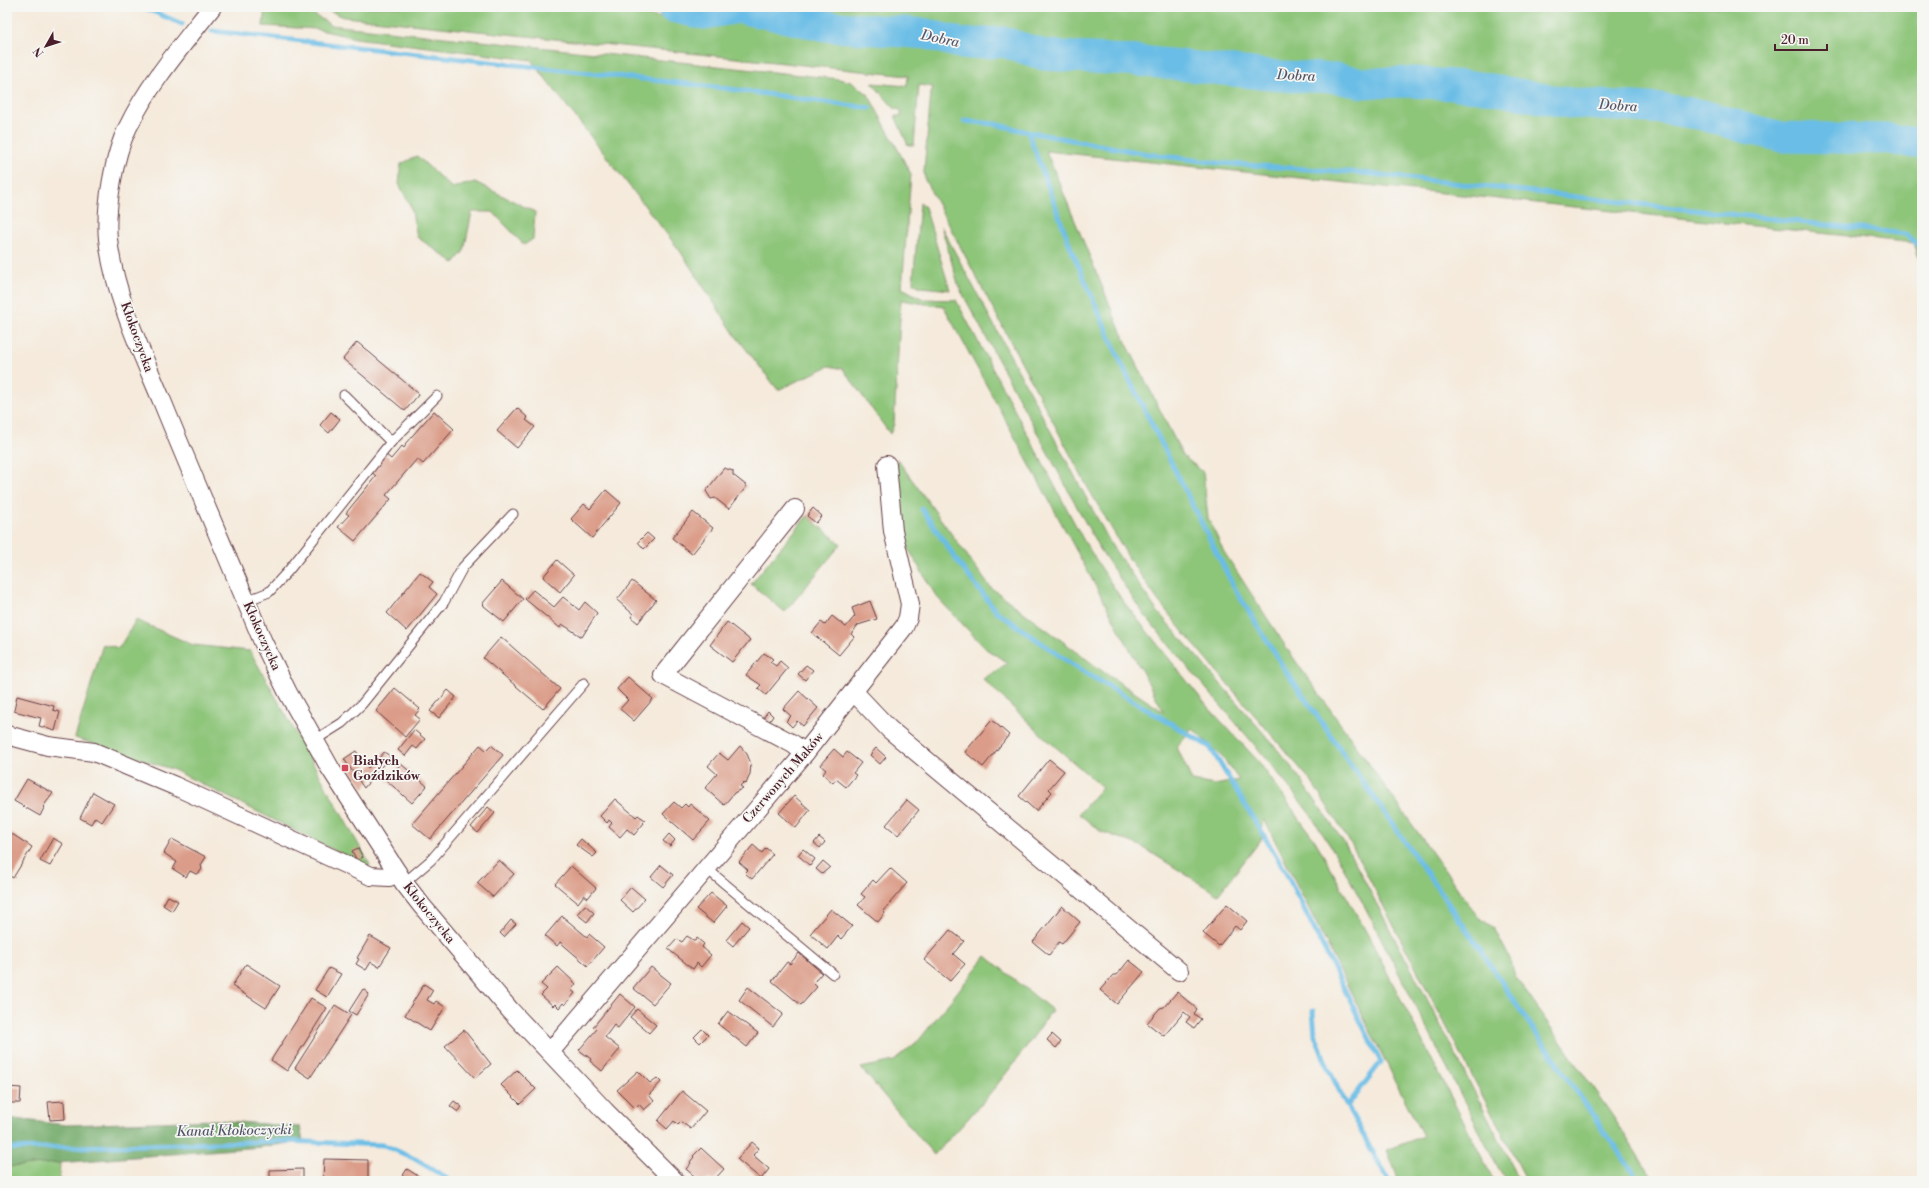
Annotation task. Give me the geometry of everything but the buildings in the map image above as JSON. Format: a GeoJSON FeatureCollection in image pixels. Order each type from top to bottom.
{"type":"FeatureCollection","features":[{"type":"Feature","properties":{"kind":"street","name":"Kłokoczycka"},"geometry":{"type":"LineString","coordinates":[[212,7],[146,96],[127,128],[114,169],[109,206],[108,239],[114,270],[130,326],[263,642],[288,693],[330,768],[401,878],[422,906],[500,998],[605,1111],[675,1181]]}},
{"type":"Feature","properties":{"kind":"street","name":"Czerwonych Maków"},"geometry":{"type":"LineString","coordinates":[[550,1052],[805,753],[904,628],[908,618],[910,604],[893,531],[887,465]]}},
{"type":"Feature","properties":{"kind":"street"},"geometry":{"type":"LineString","coordinates":[[795,509],[663,675],[793,744],[805,753]]}},
{"type":"Feature","properties":{"kind":"street"},"geometry":{"type":"LineString","coordinates":[[854,692],[888,729],[1179,971]]}},
{"type":"Feature","properties":{"kind":"street"},"geometry":{"type":"LineString","coordinates":[[7,735],[48,746],[94,752],[175,786],[371,876],[401,878]]}},
{"type":"Feature","properties":{"kind":"lane"},"geometry":{"type":"LineString","coordinates":[[344,395],[391,442]]}},
{"type":"Feature","properties":{"kind":"lane"},"geometry":{"type":"LineString","coordinates":[[246,601],[269,592],[289,570],[391,442],[437,396]]}},
{"type":"Feature","properties":{"kind":"lane"},"geometry":{"type":"LineString","coordinates":[[315,740],[342,723],[362,704],[444,602],[463,567],[513,514]]}},
{"type":"Feature","properties":{"kind":"lane"},"geometry":{"type":"LineString","coordinates":[[401,878],[430,860],[584,683]]}},
{"type":"Feature","properties":{"kind":"lane"},"geometry":{"type":"LineString","coordinates":[[706,868],[833,974]]}},
{"type":"Feature","properties":{"kind":"green space"},"geometry":{"type":"Polygon","coordinates":[[[265,7],[306,7],[315,15],[331,25],[839,79],[851,82],[868,94],[911,174],[902,288],[923,299],[956,300],[1084,541],[1122,600],[1207,706],[1259,762],[1316,842],[1368,935],[1494,1181],[1399,1181],[1387,1150],[1423,1136],[1264,819],[1261,840],[1218,895],[1141,846],[1100,831],[1079,814],[1102,787],[1043,736],[983,679],[1008,663],[986,649],[936,596],[906,545],[893,489],[897,459],[990,587],[1105,673],[1164,712],[944,307],[901,300],[894,424],[890,434],[843,369],[829,366],[778,390],[735,335],[680,251],[531,60],[355,38],[316,29],[263,26],[265,7]],[[1192,728],[1177,747],[1192,781],[1215,785],[1239,780],[1223,758],[1192,728]]]}},
{"type":"Feature","properties":{"kind":"green space"},"geometry":{"type":"Polygon","coordinates":[[[321,7],[593,7],[702,24],[754,22],[866,38],[921,41],[967,49],[1013,50],[1053,61],[1187,69],[1266,80],[1330,85],[1386,88],[1411,87],[1476,91],[1561,105],[1684,118],[1720,124],[1774,139],[1812,139],[1922,150],[1922,268],[1914,243],[1046,151],[1121,332],[1183,456],[1203,472],[1208,518],[1224,552],[1290,653],[1478,917],[1494,928],[1510,959],[1515,976],[1614,1118],[1654,1181],[1527,1181],[1351,844],[1311,781],[1184,633],[1157,599],[1130,560],[1088,488],[925,180],[924,171],[931,93],[933,87],[919,85],[914,145],[908,145],[895,116],[901,116],[901,110],[895,109],[872,83],[907,86],[908,76],[344,17],[321,7]]]}},
{"type":"Feature","properties":{"kind":"green space"},"geometry":{"type":"Polygon","coordinates":[[[751,7],[1922,7],[1922,140],[1863,135],[1790,134],[1755,129],[1719,117],[1683,109],[1568,102],[1459,81],[1366,82],[1093,54],[1059,55],[1023,39],[996,35],[967,37],[931,25],[908,27],[751,7]]]}},
{"type":"Feature","properties":{"kind":"green space"},"geometry":{"type":"Polygon","coordinates":[[[417,156],[452,188],[475,182],[535,212],[533,239],[524,245],[493,212],[472,212],[464,251],[454,263],[417,237],[411,207],[399,184],[401,164],[417,156]]]}},
{"type":"Feature","properties":{"kind":"green space"},"geometry":{"type":"Polygon","coordinates":[[[920,203],[925,207],[950,290],[921,287],[913,283],[920,203]]]}},
{"type":"Feature","properties":{"kind":"green space"},"geometry":{"type":"Polygon","coordinates":[[[941,226],[1112,546],[1157,611],[1273,744],[1297,774],[1345,844],[1426,997],[1520,1181],[1505,1181],[1366,909],[1338,858],[1310,814],[1271,764],[1173,650],[1140,609],[1098,546],[959,287],[941,226]]]}},
{"type":"Feature","properties":{"kind":"green space"},"geometry":{"type":"Polygon","coordinates":[[[807,516],[841,544],[785,612],[751,584],[807,516]]]}},
{"type":"Feature","properties":{"kind":"green space"},"geometry":{"type":"Polygon","coordinates":[[[136,620],[193,645],[250,651],[370,865],[368,867],[174,770],[75,738],[103,644],[119,648],[136,620]]]}},
{"type":"Feature","properties":{"kind":"green space"},"geometry":{"type":"Polygon","coordinates":[[[986,956],[1052,1010],[996,1086],[934,1155],[861,1068],[894,1061],[919,1040],[986,956]]]}},
{"type":"Feature","properties":{"kind":"green space"},"geometry":{"type":"Polygon","coordinates":[[[1922,1108],[1922,1144],[1919,1141],[1916,1122],[1920,1109],[1922,1108]]]}},
{"type":"Feature","properties":{"kind":"green space"},"geometry":{"type":"Polygon","coordinates":[[[7,1118],[66,1125],[215,1120],[300,1127],[303,1141],[261,1147],[7,1167],[7,1118]]]}},
{"type":"Feature","properties":{"kind":"green space"},"geometry":{"type":"Polygon","coordinates":[[[60,1162],[59,1181],[7,1181],[7,1167],[60,1162]]]}},
{"type":"Feature","properties":{"kind":"waterway"},"geometry":{"type":"LineString","coordinates":[[143,7],[182,24]]}},
{"type":"Feature","properties":{"kind":"waterway","name":"Dobra"},"geometry":{"type":"LineString","coordinates":[[672,7],[704,14],[739,8],[826,26],[927,34],[963,44],[1004,42],[1044,55],[1140,61],[1280,76],[1336,78],[1362,83],[1412,82],[1480,87],[1569,103],[1665,109],[1703,115],[1782,137],[1887,139],[1922,144]]}},
{"type":"Feature","properties":{"kind":"waterway"},"geometry":{"type":"LineString","coordinates":[[212,31],[715,87],[870,108]]}},
{"type":"Feature","properties":{"kind":"waterway"},"geometry":{"type":"LineString","coordinates":[[964,121],[995,124],[1028,132]]}},
{"type":"Feature","properties":{"kind":"waterway"},"geometry":{"type":"LineString","coordinates":[[1639,1181],[1522,1013],[1480,949],[1285,670],[1235,589],[1121,363],[1072,251],[1028,132],[1148,154],[1219,163],[1363,173],[1906,234],[1922,248]]}},
{"type":"Feature","properties":{"kind":"waterway"},"geometry":{"type":"LineString","coordinates":[[922,509],[960,565],[996,611],[1073,665],[1210,747],[1284,869],[1381,1062],[1347,1106],[1389,1181]]}},
{"type":"Feature","properties":{"kind":"waterway"},"geometry":{"type":"LineString","coordinates":[[1313,1011],[1315,1035],[1328,1068],[1347,1106]]}},
{"type":"Feature","properties":{"kind":"waterway","name":"Kanał Kłokoczycki"},"geometry":{"type":"LineString","coordinates":[[7,1149],[283,1141],[384,1145],[415,1159],[452,1181]]}},
{"type":"Feature","properties":{"kind":"place","name":"Białych Goździków"},"geometry":{"type":"Point","coordinates":[345,768]}}]}
